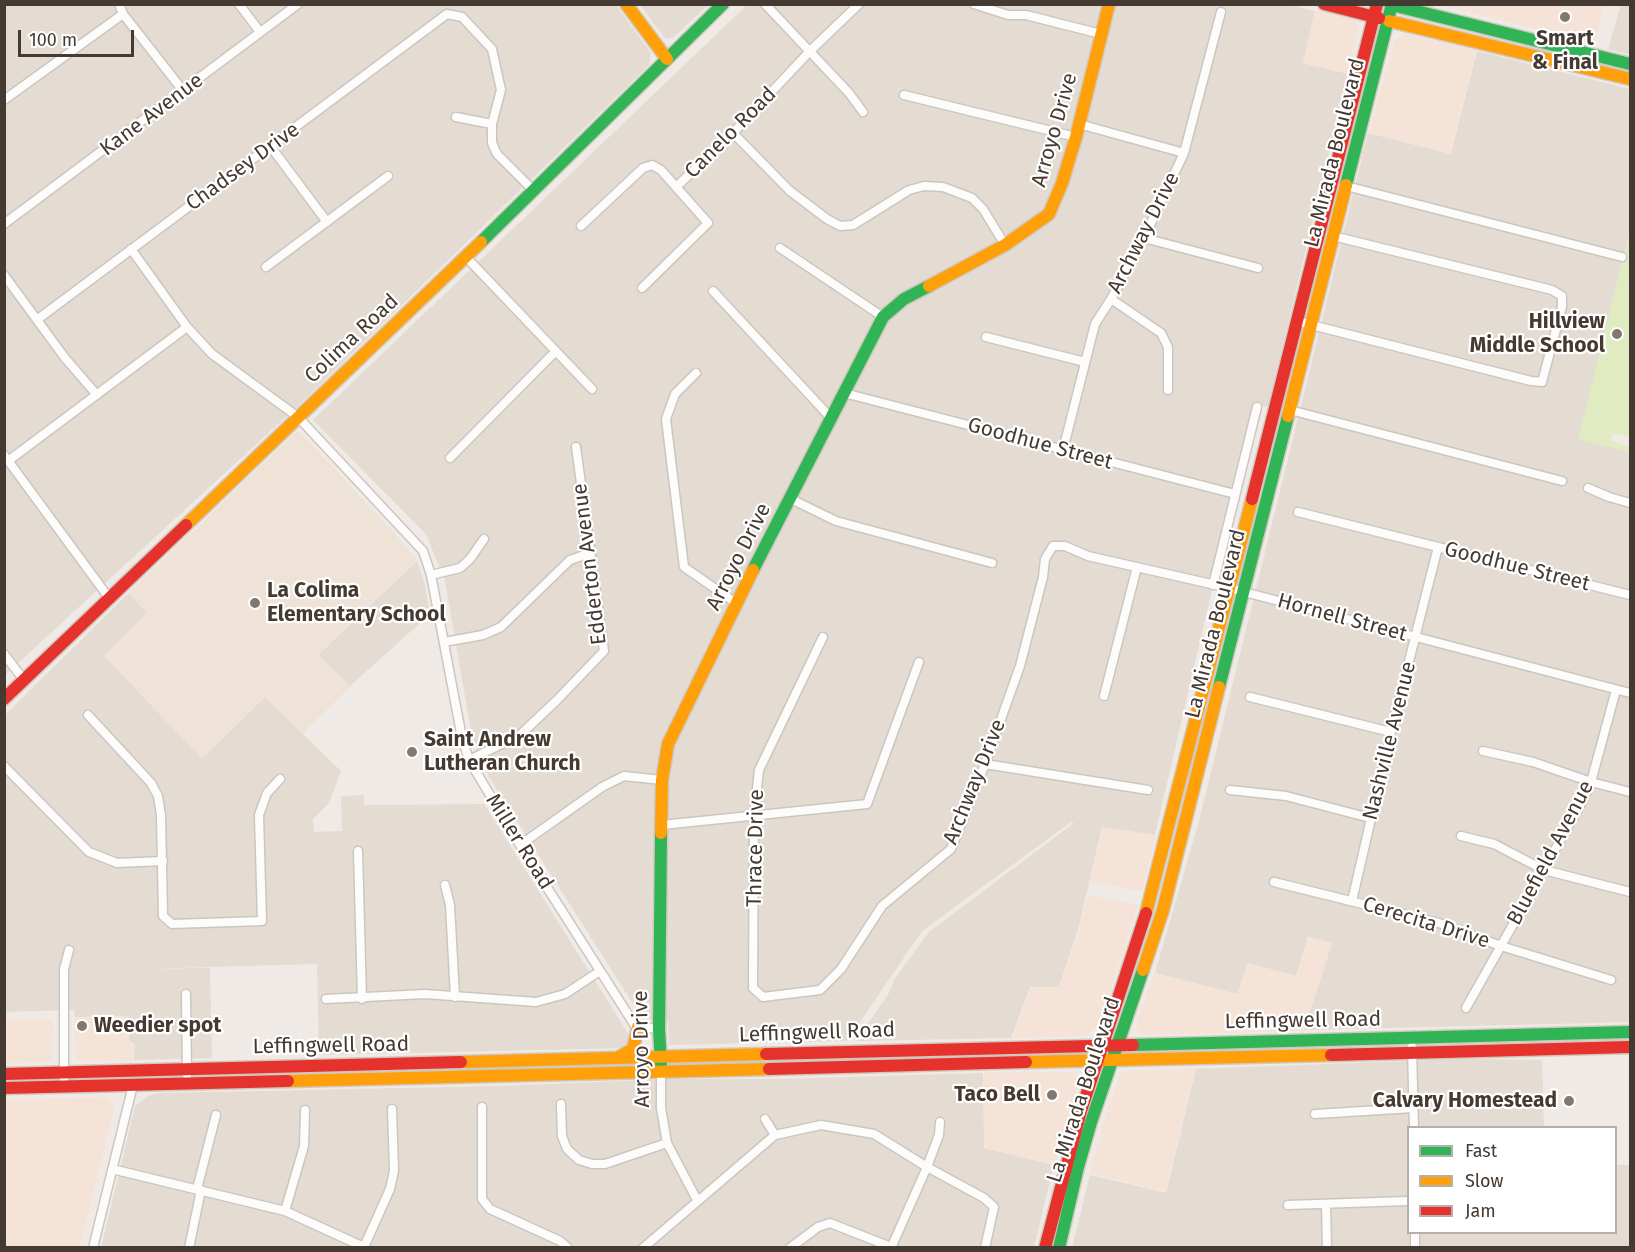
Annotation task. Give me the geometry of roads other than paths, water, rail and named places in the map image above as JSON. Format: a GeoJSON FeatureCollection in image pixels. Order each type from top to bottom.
{"type":"FeatureCollection","features":[{"type":"Feature","properties":{"kind":"main road"},"geometry":{"type":"LineString","coordinates":[[626,4],[667,59]]}},
{"type":"Feature","properties":{"kind":"main road","name":"Colima Road"},"geometry":{"type":"LineString","coordinates":[[4,699],[534,192],[723,4]]}},
{"type":"Feature","properties":{"kind":"main road","name":"Arroyo Drive"},"geometry":{"type":"LineString","coordinates":[[661,1071],[659,1029],[662,780],[668,744],[736,603],[883,317],[904,299],[1005,245],[1049,214],[1062,183],[1076,137],[1108,4]]}},
{"type":"Feature","properties":{"kind":"main road"},"geometry":{"type":"LineString","coordinates":[[1324,4],[1375,11],[1389,21],[1630,79]]}},
{"type":"Feature","properties":{"kind":"main road"},"geometry":{"type":"LineString","coordinates":[[1392,5],[1630,64]]}},
{"type":"Feature","properties":{"kind":"main road","name":"La Mirada Boulevard"},"geometry":{"type":"LineString","coordinates":[[1059,1248],[1091,1122],[1163,910],[1392,5]]}},
{"type":"Feature","properties":{"kind":"main road","name":"La Mirada Boulevard"},"geometry":{"type":"LineString","coordinates":[[1046,1248],[1066,1163],[1150,900],[1375,11]]}},
{"type":"Feature","properties":{"kind":"main road"},"geometry":{"type":"LineString","coordinates":[[618,1058],[633,1048],[638,1027]]}},
{"type":"Feature","properties":{"kind":"main road","name":"Leffingwell Road"},"geometry":{"type":"LineString","coordinates":[[4,1074],[1630,1032]]}},
{"type":"Feature","properties":{"kind":"main road","name":"Leffingwell Road"},"geometry":{"type":"LineString","coordinates":[[4,1088],[1630,1047]]}},
{"type":"Feature","properties":{"kind":"street"},"geometry":{"type":"LineString","coordinates":[[119,4],[123,14],[184,92]]}},
{"type":"Feature","properties":{"kind":"street"},"geometry":{"type":"LineString","coordinates":[[239,4],[260,32]]}},
{"type":"Feature","properties":{"kind":"street","name":"Kane Avenue"},"geometry":{"type":"LineString","coordinates":[[4,224],[184,92],[298,4]]}},
{"type":"Feature","properties":{"kind":"street"},"geometry":{"type":"LineString","coordinates":[[765,4],[849,93],[863,112]]}},
{"type":"Feature","properties":{"kind":"street","name":"Canelo Road"},"geometry":{"type":"LineString","coordinates":[[642,288],[708,222],[676,187],[733,133],[810,51],[859,4]]}},
{"type":"Feature","properties":{"kind":"street"},"geometry":{"type":"LineString","coordinates":[[974,4],[1008,15],[1026,15],[1101,34]]}},
{"type":"Feature","properties":{"kind":"street","name":"Archway Drive"},"geometry":{"type":"LineString","coordinates":[[1063,450],[1095,324],[1112,298],[1144,237],[1184,153],[1221,12]]}},
{"type":"Feature","properties":{"kind":"street"},"geometry":{"type":"LineString","coordinates":[[4,100],[123,14]]}},
{"type":"Feature","properties":{"kind":"street","name":"Chadsey Drive"},"geometry":{"type":"LineString","coordinates":[[38,319],[447,14],[462,16],[492,49],[501,90],[492,124]]}},
{"type":"Feature","properties":{"kind":"street"},"geometry":{"type":"LineString","coordinates":[[904,95],[1076,137]]}},
{"type":"Feature","properties":{"kind":"street"},"geometry":{"type":"LineString","coordinates":[[456,117],[492,124],[492,143],[497,154],[534,192]]}},
{"type":"Feature","properties":{"kind":"street"},"geometry":{"type":"LineString","coordinates":[[1079,124],[1184,153]]}},
{"type":"Feature","properties":{"kind":"street"},"geometry":{"type":"LineString","coordinates":[[733,133],[790,191],[840,226],[853,225],[909,190],[924,186],[943,187],[972,198],[983,209],[1005,245]]}},
{"type":"Feature","properties":{"kind":"street"},"geometry":{"type":"LineString","coordinates":[[271,147],[327,222]]}},
{"type":"Feature","properties":{"kind":"street"},"geometry":{"type":"LineString","coordinates":[[580,226],[643,168],[652,165],[661,170],[676,187]]}},
{"type":"Feature","properties":{"kind":"street"},"geometry":{"type":"LineString","coordinates":[[266,267],[388,176]]}},
{"type":"Feature","properties":{"kind":"street"},"geometry":{"type":"LineString","coordinates":[[1346,186],[1622,257]]}},
{"type":"Feature","properties":{"kind":"street"},"geometry":{"type":"LineString","coordinates":[[1296,321],[1542,382],[1562,308],[1563,296],[1552,290],[1333,236]]}},
{"type":"Feature","properties":{"kind":"street"},"geometry":{"type":"LineString","coordinates":[[1144,237],[1258,268]]}},
{"type":"Feature","properties":{"kind":"street"},"geometry":{"type":"LineString","coordinates":[[780,248],[883,317]]}},
{"type":"Feature","properties":{"kind":"street","name":"Miller Road"},"geometry":{"type":"LineString","coordinates":[[131,249],[187,327],[212,354],[298,417],[423,551],[431,575],[462,738],[469,760],[520,845],[638,1027]]}},
{"type":"Feature","properties":{"kind":"street"},"geometry":{"type":"LineString","coordinates":[[466,257],[592,389]]}},
{"type":"Feature","properties":{"kind":"street"},"geometry":{"type":"LineString","coordinates":[[4,275],[65,358],[97,395]]}},
{"type":"Feature","properties":{"kind":"street"},"geometry":{"type":"LineString","coordinates":[[713,291],[831,418]]}},
{"type":"Feature","properties":{"kind":"street"},"geometry":{"type":"LineString","coordinates":[[1112,298],[1161,333],[1168,347],[1168,390]]}},
{"type":"Feature","properties":{"kind":"street"},"geometry":{"type":"LineString","coordinates":[[109,598],[6,458],[97,395],[187,327]]}},
{"type":"Feature","properties":{"kind":"street"},"geometry":{"type":"LineString","coordinates":[[986,337],[1085,362]]}},
{"type":"Feature","properties":{"kind":"street"},"geometry":{"type":"LineString","coordinates":[[450,458],[555,352]]}},
{"type":"Feature","properties":{"kind":"street"},"geometry":{"type":"LineString","coordinates":[[696,373],[675,394],[666,419],[684,567],[736,603]]}},
{"type":"Feature","properties":{"kind":"street","name":"Goodhue Street"},"geometry":{"type":"LineString","coordinates":[[844,393],[1235,494]]}},
{"type":"Feature","properties":{"kind":"street","name":"La Mirada Boulevard"},"geometry":{"type":"LineString","coordinates":[[1213,585],[1257,407]]}},
{"type":"Feature","properties":{"kind":"street"},"geometry":{"type":"LineString","coordinates":[[1290,410],[1562,482]]}},
{"type":"Feature","properties":{"kind":"street","name":"Edderton Avenue"},"geometry":{"type":"LineString","coordinates":[[469,760],[520,735],[604,651],[576,447]]}},
{"type":"Feature","properties":{"kind":"street"},"geometry":{"type":"LineString","coordinates":[[1588,488],[1609,497],[1630,502]]}},
{"type":"Feature","properties":{"kind":"street"},"geometry":{"type":"LineString","coordinates":[[791,499],[836,521],[992,563]]}},
{"type":"Feature","properties":{"kind":"street","name":"Goodhue Street"},"geometry":{"type":"LineString","coordinates":[[1298,512],[1630,595]]}},
{"type":"Feature","properties":{"kind":"street"},"geometry":{"type":"LineString","coordinates":[[431,575],[460,568],[470,560],[484,539]]}},
{"type":"Feature","properties":{"kind":"street","name":"Archway Drive"},"geometry":{"type":"LineString","coordinates":[[763,997],[820,990],[841,969],[882,906],[951,849],[986,764],[1020,666],[1043,577],[1045,559],[1053,546]]}},
{"type":"Feature","properties":{"kind":"street","name":"Hornell Street"},"geometry":{"type":"LineString","coordinates":[[1053,546],[1065,546],[1088,556],[1229,588],[1630,693]]}},
{"type":"Feature","properties":{"kind":"street","name":"Nashville Avenue"},"geometry":{"type":"LineString","coordinates":[[1352,901],[1370,818],[1438,547]]}},
{"type":"Feature","properties":{"kind":"street"},"geometry":{"type":"LineString","coordinates":[[444,642],[483,635],[501,627],[570,560],[590,553]]}},
{"type":"Feature","properties":{"kind":"street"},"geometry":{"type":"LineString","coordinates":[[1104,696],[1137,567]]}},
{"type":"Feature","properties":{"kind":"street","name":"Thrace Drive"},"geometry":{"type":"LineString","coordinates":[[763,997],[753,988],[754,814],[759,770],[823,637]]}},
{"type":"Feature","properties":{"kind":"street"},"geometry":{"type":"LineString","coordinates":[[4,654],[24,680]]}},
{"type":"Feature","properties":{"kind":"street"},"geometry":{"type":"LineString","coordinates":[[662,825],[867,804],[919,662]]}},
{"type":"Feature","properties":{"kind":"street","name":"Bluefield Avenue"},"geometry":{"type":"LineString","coordinates":[[1466,1008],[1591,782],[1616,690]]}},
{"type":"Feature","properties":{"kind":"street"},"geometry":{"type":"LineString","coordinates":[[1251,697],[1391,732]]}},
{"type":"Feature","properties":{"kind":"street"},"geometry":{"type":"LineString","coordinates":[[88,715],[151,783],[158,796],[161,815],[164,916],[171,924],[262,921],[259,815],[267,793],[280,779]]}},
{"type":"Feature","properties":{"kind":"street"},"geometry":{"type":"LineString","coordinates":[[1483,751],[1533,762],[1591,782],[1630,792]]}},
{"type":"Feature","properties":{"kind":"street"},"geometry":{"type":"LineString","coordinates":[[986,764],[1148,790]]}},
{"type":"Feature","properties":{"kind":"street"},"geometry":{"type":"LineString","coordinates":[[4,766],[89,852],[117,863],[163,861]]}},
{"type":"Feature","properties":{"kind":"street"},"geometry":{"type":"LineString","coordinates":[[520,845],[602,787],[624,776],[662,780]]}},
{"type":"Feature","properties":{"kind":"street"},"geometry":{"type":"LineString","coordinates":[[1230,790],[1286,796],[1370,818]]}},
{"type":"Feature","properties":{"kind":"street"},"geometry":{"type":"LineString","coordinates":[[1461,836],[1494,844],[1544,870],[1630,892]]}},
{"type":"Feature","properties":{"kind":"street"},"geometry":{"type":"LineString","coordinates":[[358,851],[362,999]]}},
{"type":"Feature","properties":{"kind":"street","name":"Cerecita Drive"},"geometry":{"type":"LineString","coordinates":[[1274,882],[1439,923],[1501,946],[1611,980]]}},
{"type":"Feature","properties":{"kind":"street"},"geometry":{"type":"LineString","coordinates":[[445,885],[450,905],[455,997]]}},
{"type":"Feature","properties":{"kind":"street"},"geometry":{"type":"LineString","coordinates":[[64,1086],[64,969],[69,950]]}},
{"type":"Feature","properties":{"kind":"street"},"geometry":{"type":"LineString","coordinates":[[326,999],[362,999],[425,994],[536,1002],[565,994],[600,971]]}},
{"type":"Feature","properties":{"kind":"street"},"geometry":{"type":"LineString","coordinates":[[186,994],[187,1083]]}},
{"type":"Feature","properties":{"kind":"street"},"geometry":{"type":"LineString","coordinates":[[638,1027],[659,1029]]}},
{"type":"Feature","properties":{"kind":"street"},"geometry":{"type":"LineString","coordinates":[[1412,1037],[1413,1126]]}},
{"type":"Feature","properties":{"kind":"street","name":"Arroyo Drive"},"geometry":{"type":"LineString","coordinates":[[661,1071],[660,1108],[667,1143],[697,1200]]}},
{"type":"Feature","properties":{"kind":"street"},"geometry":{"type":"LineString","coordinates":[[93,1248],[134,1085]]}},
{"type":"Feature","properties":{"kind":"street"},"geometry":{"type":"LineString","coordinates":[[561,1104],[562,1136],[567,1149],[579,1160],[592,1164],[605,1164],[667,1143]]}},
{"type":"Feature","properties":{"kind":"street"},"geometry":{"type":"LineString","coordinates":[[482,1107],[482,1199],[490,1209],[560,1241],[568,1248]]}},
{"type":"Feature","properties":{"kind":"street"},"geometry":{"type":"LineString","coordinates":[[112,1169],[285,1211],[365,1247],[390,1189],[394,1171],[392,1108]]}},
{"type":"Feature","properties":{"kind":"street"},"geometry":{"type":"LineString","coordinates":[[1315,1114],[1413,1108]]}},
{"type":"Feature","properties":{"kind":"street"},"geometry":{"type":"LineString","coordinates":[[285,1211],[304,1146],[305,1110]]}},
{"type":"Feature","properties":{"kind":"street"},"geometry":{"type":"LineString","coordinates":[[189,1248],[216,1115]]}},
{"type":"Feature","properties":{"kind":"street"},"geometry":{"type":"LineString","coordinates":[[765,1119],[776,1135]]}},
{"type":"Feature","properties":{"kind":"street"},"geometry":{"type":"LineString","coordinates":[[790,1248],[818,1227],[830,1223],[891,1247],[927,1167],[939,1135],[940,1122]]}},
{"type":"Feature","properties":{"kind":"street"},"geometry":{"type":"LineString","coordinates":[[643,1248],[776,1135],[821,1125],[874,1134],[927,1167],[984,1198],[993,1207],[985,1248]]}},
{"type":"Feature","properties":{"kind":"street"},"geometry":{"type":"LineString","coordinates":[[1288,1205],[1407,1201]]}},
{"type":"Feature","properties":{"kind":"street"},"geometry":{"type":"LineString","coordinates":[[1326,1204],[1327,1248]]}},
{"type":"Feature","properties":{"kind":"place","name":"Smart & Final"},"geometry":{"type":"Point","coordinates":[1565,17]}},
{"type":"Feature","properties":{"kind":"place","name":"Hillview Middle School"},"geometry":{"type":"Point","coordinates":[1617,334]}},
{"type":"Feature","properties":{"kind":"place","name":"La Colima Elementary School"},"geometry":{"type":"Point","coordinates":[255,603]}},
{"type":"Feature","properties":{"kind":"place","name":"Saint Andrew Lutheran Church"},"geometry":{"type":"Point","coordinates":[412,752]}},
{"type":"Feature","properties":{"kind":"place","name":"Weedier spot"},"geometry":{"type":"Point","coordinates":[82,1026]}},
{"type":"Feature","properties":{"kind":"place","name":"Taco Bell"},"geometry":{"type":"Point","coordinates":[1052,1095]}},
{"type":"Feature","properties":{"kind":"place","name":"Calvary Homestead"},"geometry":{"type":"Point","coordinates":[1569,1101]}}]}
